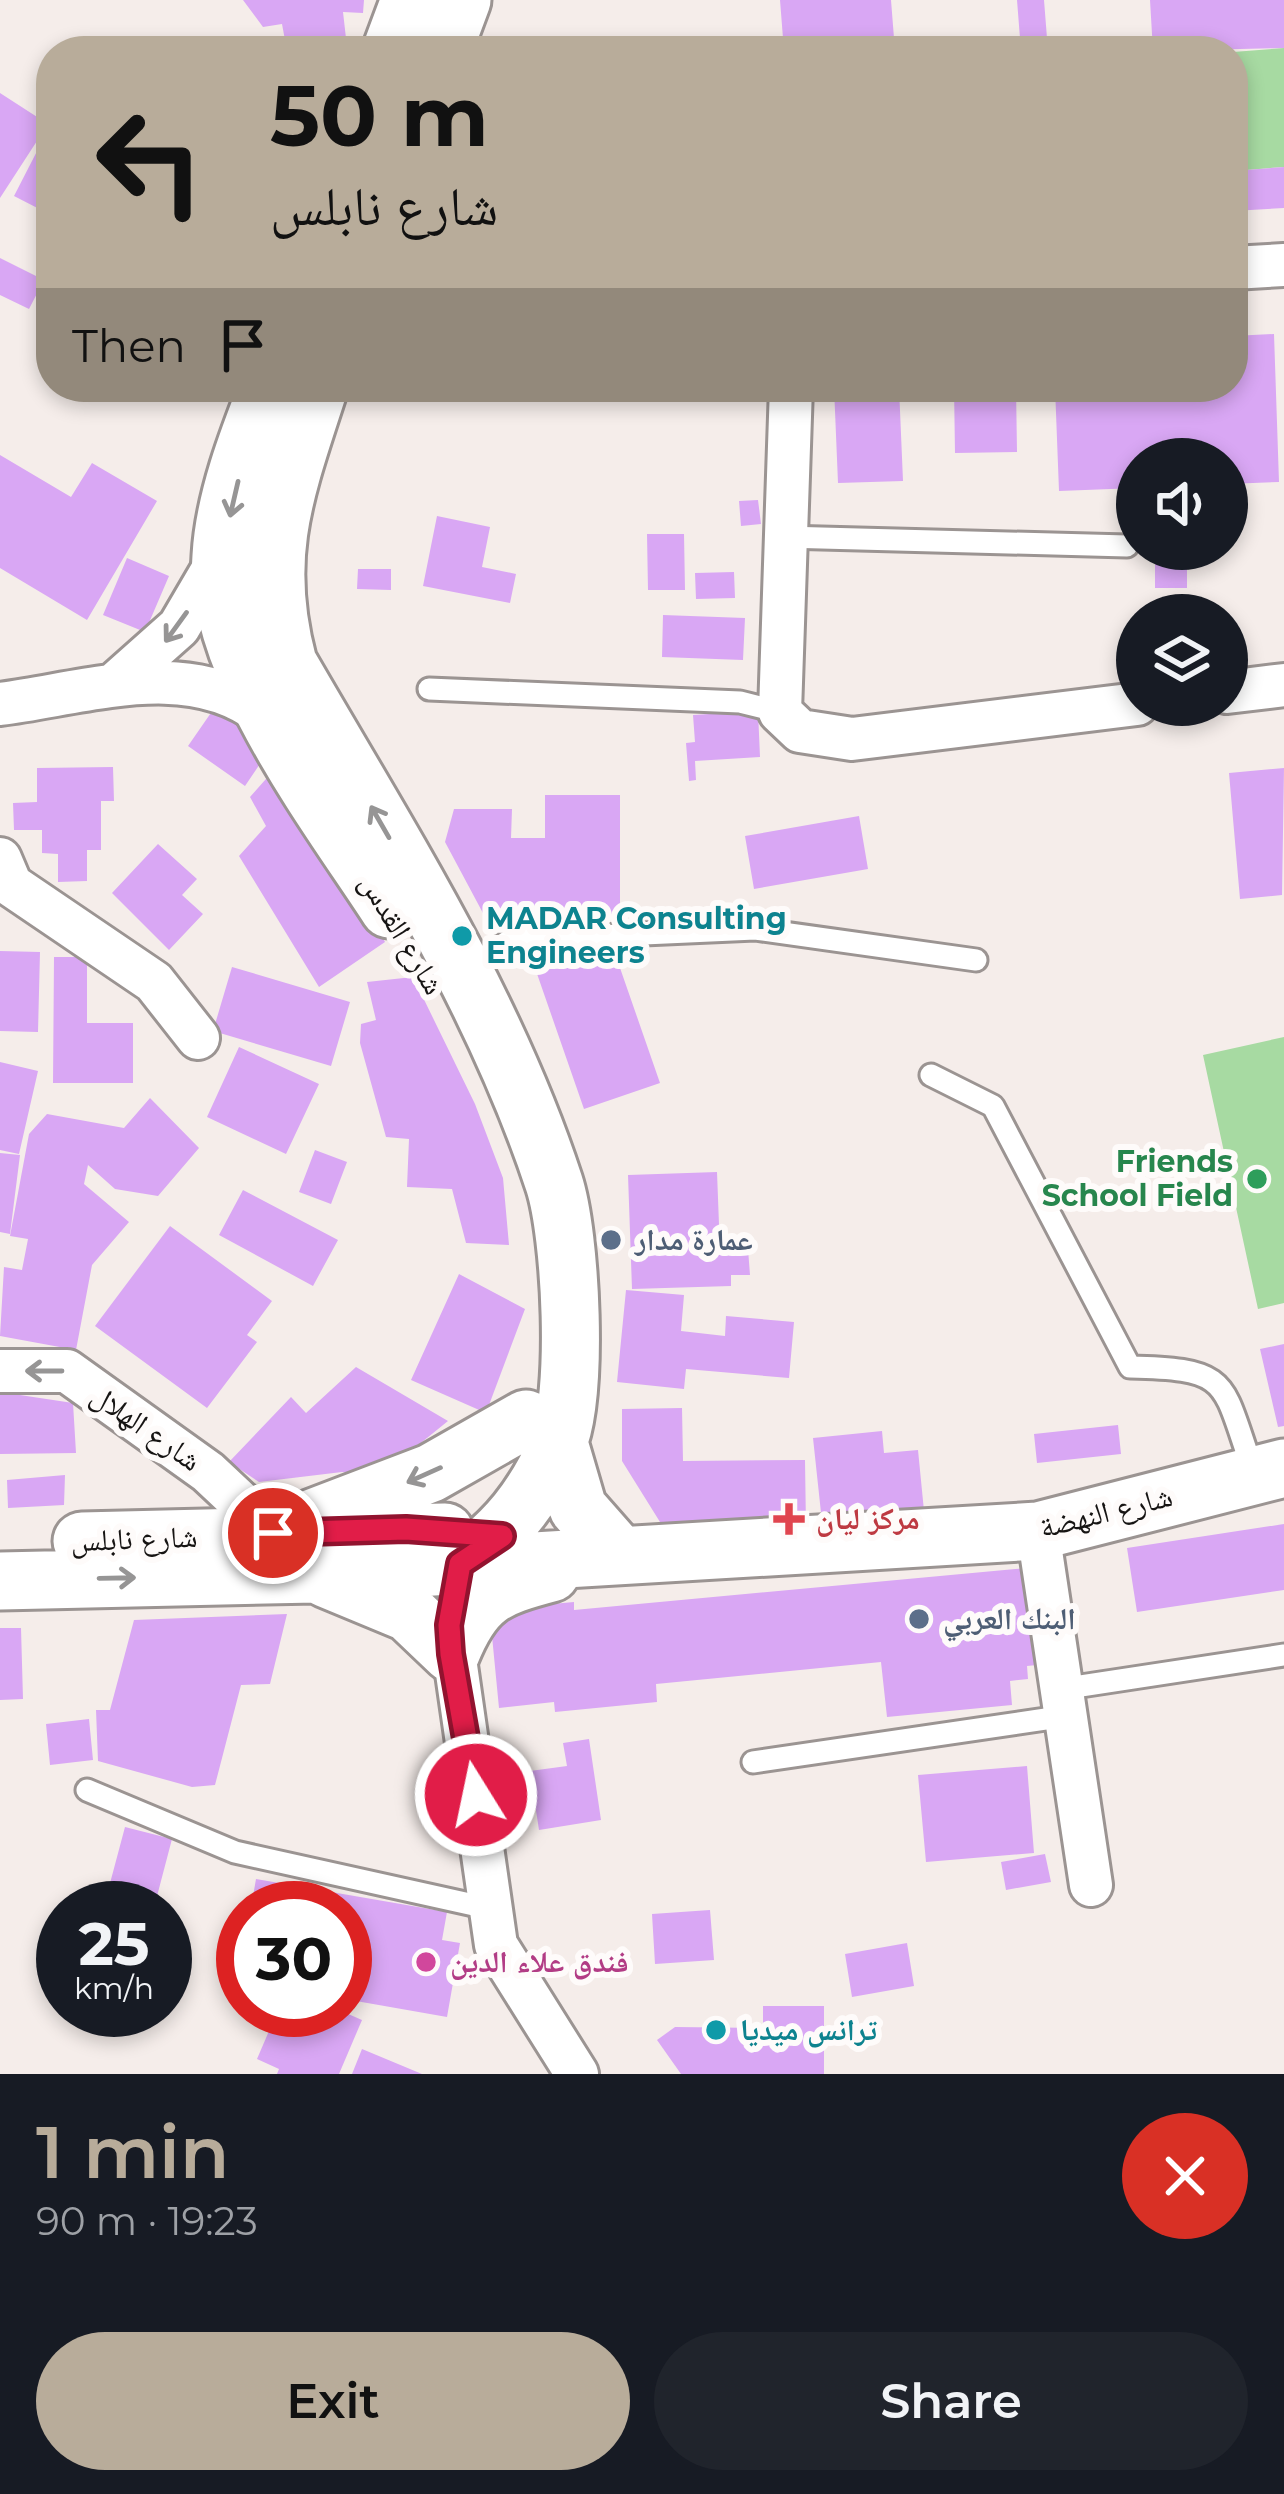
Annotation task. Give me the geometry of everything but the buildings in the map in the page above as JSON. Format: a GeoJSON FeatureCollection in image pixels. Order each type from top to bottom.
{"type":"FeatureCollection","features":[{"type":"Feature","properties":{"kind":"main road"},"geometry":{"type":"LineString","coordinates":[[397,36],[410,0]]}},
{"type":"Feature","properties":{"kind":"main road"},"geometry":{"type":"LineString","coordinates":[[449,36],[463,0]]}},
{"type":"Feature","properties":{"kind":"main road","name":"شارع القدس"},"geometry":{"type":"LineString","coordinates":[[262,402],[249,437],[220,557],[235,643],[265,716],[434,980],[515,1185],[538,1310],[543,1431]]}},
{"type":"Feature","properties":{"kind":"main road","name":"شارع القدس"},"geometry":{"type":"LineString","coordinates":[[314,402],[277,517],[275,613],[288,662],[465,970],[556,1187],[572,1323],[543,1431],[479,1545]]}},
{"type":"Feature","properties":{"kind":"main road"},"geometry":{"type":"LineString","coordinates":[[273,1533],[543,1431],[578,1508],[625,1550]]}},
{"type":"Feature","properties":{"kind":"main road","name":"شارع النهضة"},"geometry":{"type":"LineString","coordinates":[[625,1550],[1038,1532],[1269,1471]]}},
{"type":"Feature","properties":{"kind":"main road","name":"شارع نابلس"},"geometry":{"type":"LineString","coordinates":[[0,1544],[406,1529],[479,1545],[625,1550]]}},
{"type":"Feature","properties":{"kind":"main road","name":"شارع نابلس"},"geometry":{"type":"LineString","coordinates":[[0,1580],[314,1574],[479,1545]]}},
{"type":"Feature","properties":{"kind":"main road"},"geometry":{"type":"LineString","coordinates":[[314,1574],[409,1613],[451,1654],[472,1610],[498,1588],[625,1550]]}},
{"type":"Feature","properties":{"kind":"street"},"geometry":{"type":"LineString","coordinates":[[1248,267],[1284,265]]}},
{"type":"Feature","properties":{"kind":"street"},"geometry":{"type":"LineString","coordinates":[[790,402],[780,712],[800,730],[852,739],[1116,707]]}},
{"type":"Feature","properties":{"kind":"street"},"geometry":{"type":"LineString","coordinates":[[116,683],[178,627],[220,557]]}},
{"type":"Feature","properties":{"kind":"street"},"geometry":{"type":"LineString","coordinates":[[0,667],[15,702],[116,683],[212,687],[237,694],[265,716]]}},
{"type":"Feature","properties":{"kind":"street"},"geometry":{"type":"LineString","coordinates":[[1248,690],[1284,686]]}},
{"type":"Feature","properties":{"kind":"street"},"geometry":{"type":"LineString","coordinates":[[0,859],[11,885],[154,982],[198,1038]]}},
{"type":"Feature","properties":{"kind":"street","name":"شارع الهلال"},"geometry":{"type":"LineString","coordinates":[[0,1371],[67,1371],[208,1472],[273,1533]]}},
{"type":"Feature","properties":{"kind":"street"},"geometry":{"type":"LineString","coordinates":[[1038,1532],[1091,1885]]}},
{"type":"Feature","properties":{"kind":"street"},"geometry":{"type":"LineString","coordinates":[[479,1545],[449,1625],[496,1946],[577,2074]]}},
{"type":"Feature","properties":{"kind":"lane"},"geometry":{"type":"LineString","coordinates":[[784,536],[1116,546]]}},
{"type":"Feature","properties":{"kind":"lane"},"geometry":{"type":"LineString","coordinates":[[429,689],[740,702],[780,712]]}},
{"type":"Feature","properties":{"kind":"lane"},"geometry":{"type":"LineString","coordinates":[[465,970],[510,940],[755,929],[976,961]]}},
{"type":"Feature","properties":{"kind":"lane"},"geometry":{"type":"LineString","coordinates":[[931,1075],[993,1106],[1130,1367],[1195,1368],[1223,1388],[1269,1471]]}},
{"type":"Feature","properties":{"kind":"lane"},"geometry":{"type":"LineString","coordinates":[[753,1762],[1284,1655]]}},
{"type":"Feature","properties":{"kind":"lane"},"geometry":{"type":"LineString","coordinates":[[87,1790],[235,1852],[492,1909]]}},
{"type":"Feature","properties":{"kind":"green space"},"geometry":{"type":"Polygon","coordinates":[[[1284,48],[1284,167],[1248,170],[1248,51],[1284,48]]]}},
{"type":"Feature","properties":{"kind":"green space","name":"Friends School Field"},"geometry":{"type":"Polygon","coordinates":[[[1284,1037],[1284,1303],[1258,1309],[1203,1055],[1284,1037]]]}},
{"type":"Feature","properties":{"kind":"place","name":"MADAR Consulting Engineers"},"geometry":{"type":"Point","coordinates":[462,936]}},
{"type":"Feature","properties":{"kind":"place","name":"Friends School Field"},"geometry":{"type":"Point","coordinates":[1257,1179]}},
{"type":"Feature","properties":{"kind":"place","name":"عمارة مدار"},"geometry":{"type":"Point","coordinates":[611,1240]}},
{"type":"Feature","properties":{"kind":"place","name":"مركز ليان"},"geometry":{"type":"Point","coordinates":[789,1519]}},
{"type":"Feature","properties":{"kind":"place","name":"البنك العربي"},"geometry":{"type":"Point","coordinates":[919,1619]}},
{"type":"Feature","properties":{"kind":"place","name":"فندق علاء الدين"},"geometry":{"type":"Point","coordinates":[426,1962]}},
{"type":"Feature","properties":{"kind":"place","name":"ترانس ميديا"},"geometry":{"type":"Point","coordinates":[716,2030]}},
{"type":"Feature","properties":{"kind":"route"},"geometry":{"type":"LineString","coordinates":[[273,1533],[406,1529],[502,1536],[460,1564],[458,1598],[449,1625],[476,1795]]}}]}
